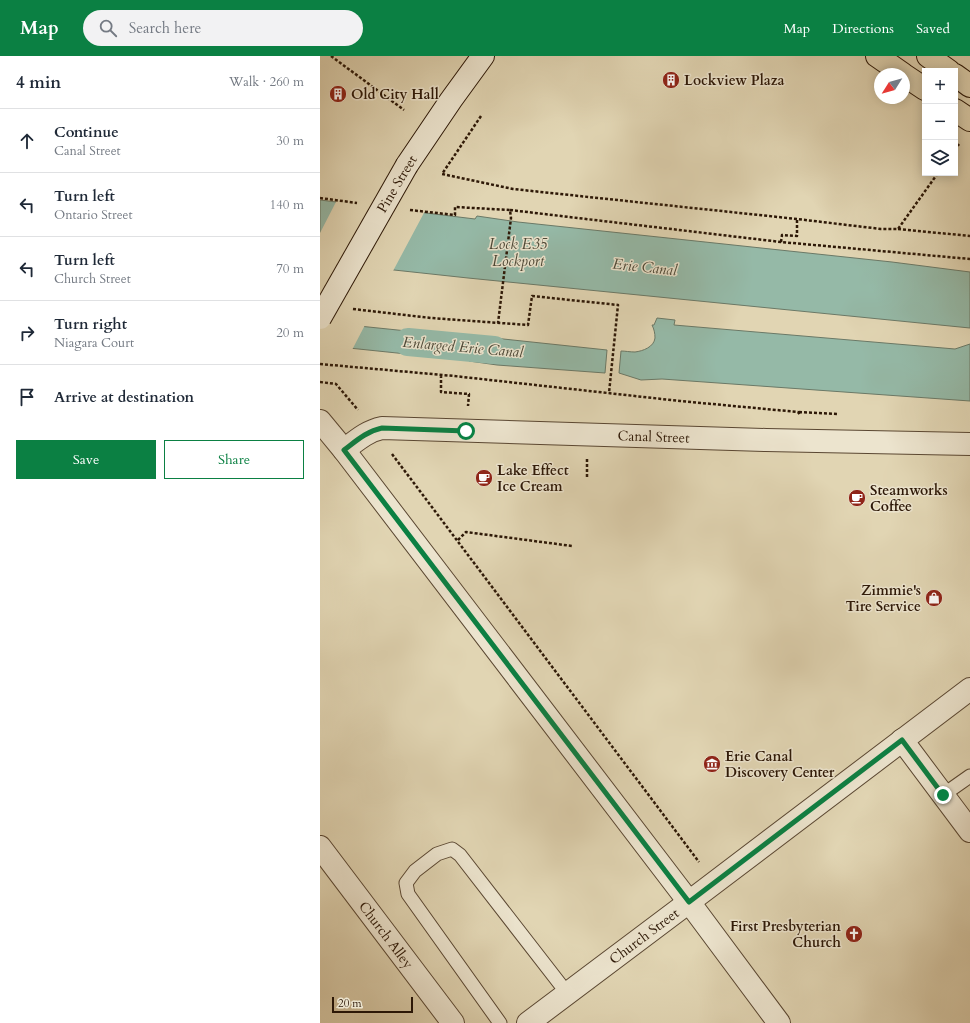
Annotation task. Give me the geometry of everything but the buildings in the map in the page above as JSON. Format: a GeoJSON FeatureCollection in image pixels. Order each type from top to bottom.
{"type":"FeatureCollection","features":[{"type":"Feature","properties":{"kind":"main road"},"geometry":{"type":"LineString","coordinates":[[877,56],[894,68]]}},
{"type":"Feature","properties":{"kind":"main road"},"geometry":{"type":"LineString","coordinates":[[928,56],[945,68]]}},
{"type":"Feature","properties":{"kind":"main road"},"geometry":{"type":"LineString","coordinates":[[958,77],[970,86]]}},
{"type":"Feature","properties":{"kind":"main road"},"geometry":{"type":"LineString","coordinates":[[910,79],[922,88]]}},
{"type":"Feature","properties":{"kind":"main road"},"geometry":{"type":"LineString","coordinates":[[958,112],[970,120]]}},
{"type":"Feature","properties":{"kind":"street","name":"Pine Street"},"geometry":{"type":"LineString","coordinates":[[320,318],[406,165],[483,56]]}},
{"type":"Feature","properties":{"kind":"street"},"geometry":{"type":"LineString","coordinates":[[320,421],[344,450],[689,902],[779,1023]]}},
{"type":"Feature","properties":{"kind":"street","name":"Canal Street"},"geometry":{"type":"LineString","coordinates":[[344,450],[368,433],[382,428],[766,440],[970,444]]}},
{"type":"Feature","properties":{"kind":"street","name":"Church Street"},"geometry":{"type":"LineString","coordinates":[[528,1023],[970,689]]}},
{"type":"Feature","properties":{"kind":"street"},"geometry":{"type":"LineString","coordinates":[[902,740],[970,831]]}},
{"type":"Feature","properties":{"kind":"street","name":"Church Alley"},"geometry":{"type":"LineString","coordinates":[[320,847],[454,1023]]}},
{"type":"Feature","properties":{"kind":"lane"},"geometry":{"type":"LineString","coordinates":[[943,795],[970,776]]}},
{"type":"Feature","properties":{"kind":"lane"},"geometry":{"type":"LineString","coordinates":[[500,1023],[408,894],[406,883],[415,871],[437,854],[452,849],[460,855],[567,993]]}},
{"type":"Feature","properties":{"kind":"path"},"geometry":{"type":"LineString","coordinates":[[331,56],[404,110]]}},
{"type":"Feature","properties":{"kind":"path"},"geometry":{"type":"LineString","coordinates":[[481,116],[442,174],[513,189],[881,229],[898,229],[970,236]]}},
{"type":"Feature","properties":{"kind":"path"},"geometry":{"type":"LineString","coordinates":[[898,229],[936,176]]}},
{"type":"Feature","properties":{"kind":"path"},"geometry":{"type":"LineString","coordinates":[[419,211],[455,215],[455,207],[510,210],[781,242],[970,259]]}},
{"type":"Feature","properties":{"kind":"path"},"geometry":{"type":"LineString","coordinates":[[498,323],[511,218],[510,210]]}},
{"type":"Feature","properties":{"kind":"path"},"geometry":{"type":"LineString","coordinates":[[781,242],[782,235],[798,236],[797,219]]}},
{"type":"Feature","properties":{"kind":"path"},"geometry":{"type":"LineString","coordinates":[[352,309],[431,318],[528,326],[532,296],[618,305],[609,393]]}},
{"type":"Feature","properties":{"kind":"path"},"geometry":{"type":"LineString","coordinates":[[320,364],[798,412],[817,441]]}},
{"type":"Feature","properties":{"kind":"path"},"geometry":{"type":"LineString","coordinates":[[441,375],[441,392],[469,394]]}},
{"type":"Feature","properties":{"kind":"path"},"geometry":{"type":"LineString","coordinates":[[320,382],[336,384],[374,430],[699,863]]}},
{"type":"Feature","properties":{"kind":"path"},"geometry":{"type":"LineString","coordinates":[[458,540],[466,532],[572,546]]}},
{"type":"Feature","properties":{"kind":"water","name":"Lock E35 Lockport"},"geometry":{"type":"Polygon","coordinates":[[[320,200],[475,219],[477,216],[518,222],[892,262],[970,272],[970,328],[320,262],[320,200]]]}},
{"type":"Feature","properties":{"kind":"water"},"geometry":{"type":"Polygon","coordinates":[[[657,318],[675,320],[674,325],[955,349],[970,344],[970,401],[662,379],[641,380],[619,373],[621,351],[633,352],[645,350],[653,344],[655,336],[652,325],[654,325],[657,318]]]}},
{"type":"Feature","properties":{"kind":"water"},"geometry":{"type":"Polygon","coordinates":[[[320,322],[446,335],[445,358],[320,345],[320,322]]]}},
{"type":"Feature","properties":{"kind":"water"},"geometry":{"type":"Polygon","coordinates":[[[456,334],[607,350],[605,373],[497,365],[469,361],[468,359],[454,359],[456,334]]]}},
{"type":"Feature","properties":{"kind":"pier"},"geometry":{"type":"Polygon","coordinates":[[[337,200],[425,211],[393,271],[320,264],[320,233],[337,200]]]}},
{"type":"Feature","properties":{"kind":"pier"},"geometry":{"type":"Polygon","coordinates":[[[320,320],[365,325],[352,350],[320,347],[320,320]]]}},
{"type":"Feature","properties":{"kind":"waterway","name":"Enlarged Erie Canal"},"geometry":{"type":"LineString","coordinates":[[408,342],[494,350]]}},
{"type":"Feature","properties":{"kind":"place","name":"Lockview Plaza"},"geometry":{"type":"Point","coordinates":[671,80]}},
{"type":"Feature","properties":{"kind":"place","name":"Old City Hall"},"geometry":{"type":"Point","coordinates":[338,94]}},
{"type":"Feature","properties":{"kind":"place","name":"Lake Effect Ice Cream"},"geometry":{"type":"Point","coordinates":[484,478]}},
{"type":"Feature","properties":{"kind":"place","name":"Steamworks Coffee"},"geometry":{"type":"Point","coordinates":[857,498]}},
{"type":"Feature","properties":{"kind":"place","name":"Zimmie's Tire Service"},"geometry":{"type":"Point","coordinates":[934,598]}},
{"type":"Feature","properties":{"kind":"place","name":"Erie Canal Discovery Center"},"geometry":{"type":"Point","coordinates":[712,764]}},
{"type":"Feature","properties":{"kind":"place","name":"First Presbyterian Church"},"geometry":{"type":"Point","coordinates":[854,934]}},
{"type":"Feature","properties":{"kind":"route"},"geometry":{"type":"LineString","coordinates":[[466,431],[382,428],[368,433],[344,450],[689,902],[902,740],[943,795]]}},
{"type":"Feature","properties":{"kind":"water label","name":"Erie Canal"},"geometry":{"type":"Point","coordinates":[645,267]}}]}
